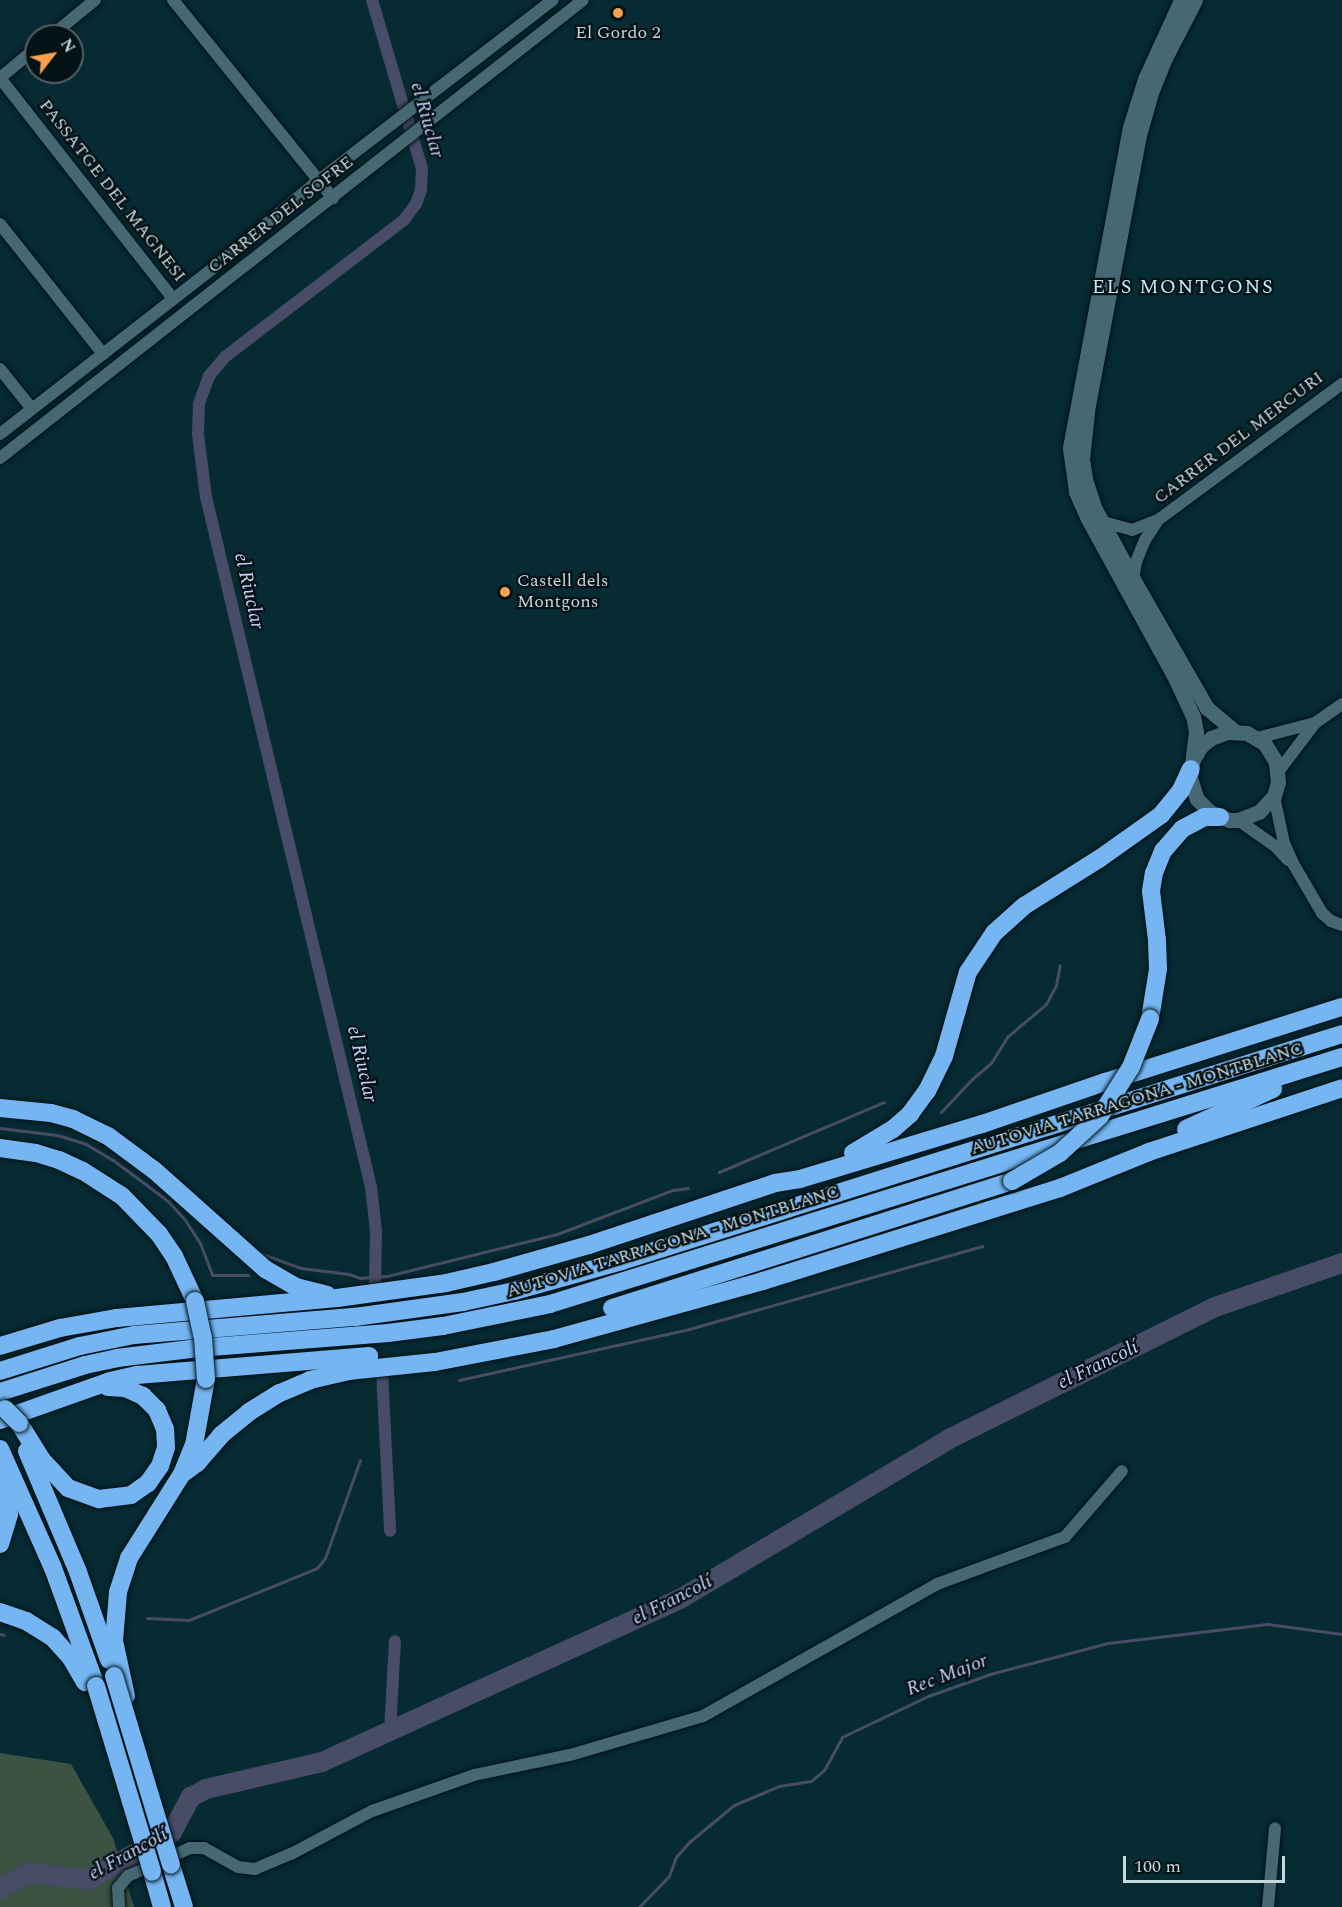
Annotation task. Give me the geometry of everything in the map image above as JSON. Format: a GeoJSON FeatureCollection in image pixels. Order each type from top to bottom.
{"type":"FeatureCollection","features":[{"type":"Feature","properties":{"kind":"highway"},"geometry":{"type":"LineString","coordinates":[[0,1346],[60,1328],[117,1318],[337,1298],[446,1283],[513,1267],[632,1232],[775,1183],[864,1148],[884,1136],[910,1114],[927,1091],[939,1068],[964,982],[986,942],[1024,906],[1099,860],[1161,815],[1181,790],[1192,765]]}},
{"type":"Feature","properties":{"kind":"highway"},"geometry":{"type":"LineString","coordinates":[[556,1327],[1012,1181],[1060,1153],[1100,1116],[1131,1067],[1150,1019],[1158,969],[1151,891],[1154,873],[1163,851],[1182,829],[1205,817],[1229,818]]}},
{"type":"Feature","properties":{"kind":"highway"},"geometry":{"type":"LineString","coordinates":[[775,1183],[800,1179],[982,1124],[1116,1078],[1342,1007]]}},
{"type":"Feature","properties":{"kind":"highway","name":"AUTOVIA TARRAGONA - MONTBLANC"},"geometry":{"type":"LineString","coordinates":[[0,1371],[53,1354],[143,1334],[355,1317],[463,1302],[571,1277],[1342,1034]]}},
{"type":"Feature","properties":{"kind":"highway","name":"AUTOVIA TARRAGONA - MONTBLANC"},"geometry":{"type":"LineString","coordinates":[[6,1412],[85,1365],[117,1358],[198,1348],[388,1333],[454,1324],[550,1304],[1342,1057]]}},
{"type":"Feature","properties":{"kind":"highway"},"geometry":{"type":"LineString","coordinates":[[1149,1152],[1215,1114],[1285,1084],[1308,1068]]}},
{"type":"Feature","properties":{"kind":"highway"},"geometry":{"type":"LineString","coordinates":[[182,1474],[197,1463],[221,1435],[249,1412],[280,1393],[309,1380],[348,1371],[435,1362],[554,1339],[622,1318],[764,1281],[1060,1188],[1149,1152],[1342,1088]]}},
{"type":"Feature","properties":{"kind":"highway"},"geometry":{"type":"LineString","coordinates":[[0,1108],[51,1113],[73,1119],[108,1136],[154,1170],[272,1274],[296,1287],[337,1298]]}},
{"type":"Feature","properties":{"kind":"highway"},"geometry":{"type":"LineString","coordinates":[[812,1200],[831,1187],[953,1140],[982,1124]]}},
{"type":"Feature","properties":{"kind":"highway"},"geometry":{"type":"LineString","coordinates":[[0,1148],[36,1153],[59,1160],[83,1171],[122,1196],[159,1234],[174,1256],[195,1301],[203,1338],[206,1379],[197,1435],[182,1474],[136,1545],[122,1575],[114,1624],[118,1674],[127,1716],[184,1907]]}},
{"type":"Feature","properties":{"kind":"highway"},"geometry":{"type":"LineString","coordinates":[[6,1412],[137,1375],[416,1351],[622,1318]]}},
{"type":"Feature","properties":{"kind":"highway"},"geometry":{"type":"LineString","coordinates":[[6,1412],[42,1460],[68,1488],[99,1499],[130,1495],[148,1483],[164,1457],[166,1438],[163,1420],[151,1402],[133,1391],[115,1387],[89,1390]]}},
{"type":"Feature","properties":{"kind":"highway"},"geometry":{"type":"LineString","coordinates":[[6,1412],[69,1549],[118,1674]]}},
{"type":"Feature","properties":{"kind":"highway"},"geometry":{"type":"LineString","coordinates":[[0,1449],[49,1558],[106,1724],[162,1907]]}},
{"type":"Feature","properties":{"kind":"highway"},"geometry":{"type":"LineString","coordinates":[[0,1469],[9,1514],[0,1544]]}},
{"type":"Feature","properties":{"kind":"highway"},"geometry":{"type":"LineString","coordinates":[[0,1612],[26,1621],[53,1638],[92,1687]]}},
{"type":"Feature","properties":{"kind":"main road"},"geometry":{"type":"LineString","coordinates":[[1181,0],[1145,79],[1130,127],[1070,448],[1076,492],[1088,519],[1176,680],[1193,716],[1196,732],[1192,788],[1197,799],[1210,812],[1229,818],[1259,812],[1274,796],[1278,772],[1273,756],[1257,738],[1234,731],[1208,708],[1094,507],[1085,479],[1082,459],[1086,415],[1139,135],[1151,93],[1165,58],[1195,0]]}},
{"type":"Feature","properties":{"kind":"main road"},"geometry":{"type":"LineString","coordinates":[[1192,765],[1201,746],[1211,738],[1234,731]]}},
{"type":"Feature","properties":{"kind":"street"},"geometry":{"type":"LineString","coordinates":[[66,24],[95,0]]}},
{"type":"Feature","properties":{"kind":"street"},"geometry":{"type":"LineString","coordinates":[[173,0],[333,198]]}},
{"type":"Feature","properties":{"kind":"street","name":"CARRER DEL SOFRE"},"geometry":{"type":"LineString","coordinates":[[0,434],[173,299],[318,180],[553,0]]}},
{"type":"Feature","properties":{"kind":"street","name":"CARRER DEL SOFRE"},"geometry":{"type":"LineString","coordinates":[[0,458],[583,0]]}},
{"type":"Feature","properties":{"kind":"street"},"geometry":{"type":"LineString","coordinates":[[0,78],[24,58]]}},
{"type":"Feature","properties":{"kind":"street","name":"PASSATGE DEL MAGNESI"},"geometry":{"type":"LineString","coordinates":[[0,78],[173,299]]}},
{"type":"Feature","properties":{"kind":"street"},"geometry":{"type":"LineString","coordinates":[[0,224],[103,354]]}},
{"type":"Feature","properties":{"kind":"street"},"geometry":{"type":"LineString","coordinates":[[0,369],[32,410]]}},
{"type":"Feature","properties":{"kind":"street","name":"CARRER DEL MERCURI"},"geometry":{"type":"LineString","coordinates":[[1103,522],[1132,530],[1158,520],[1342,384]]}},
{"type":"Feature","properties":{"kind":"street","name":"CARRER DEL MERCURI"},"geometry":{"type":"LineString","coordinates":[[1133,579],[1136,562],[1145,540],[1158,520]]}},
{"type":"Feature","properties":{"kind":"street"},"geometry":{"type":"LineString","coordinates":[[1278,772],[1315,723],[1342,704]]}},
{"type":"Feature","properties":{"kind":"street"},"geometry":{"type":"LineString","coordinates":[[1257,738],[1315,723]]}},
{"type":"Feature","properties":{"kind":"street"},"geometry":{"type":"LineString","coordinates":[[1274,796],[1284,843],[1293,865],[1322,913],[1331,921],[1342,925]]}},
{"type":"Feature","properties":{"kind":"street"},"geometry":{"type":"LineString","coordinates":[[1229,818],[1275,846],[1293,865]]}},
{"type":"Feature","properties":{"kind":"street"},"geometry":{"type":"LineString","coordinates":[[119,1907],[118,1888],[128,1876],[190,1848],[204,1848],[238,1867],[255,1869],[291,1854],[372,1811],[474,1775],[570,1755],[702,1716],[937,1584],[1065,1537],[1122,1471]]}},
{"type":"Feature","properties":{"kind":"street"},"geometry":{"type":"LineString","coordinates":[[1268,1907],[1275,1828]]}},
{"type":"Feature","properties":{"kind":"green space"},"geometry":{"type":"Polygon","coordinates":[[[0,1753],[71,1764],[113,1838],[134,1907],[0,1907],[0,1753]]]}},
{"type":"Feature","properties":{"kind":"waterway","name":"el Riuclar"},"geometry":{"type":"LineString","coordinates":[[372,0],[422,169],[421,190],[416,204],[404,220],[225,357],[209,376],[199,404],[198,434],[206,497],[371,1187],[376,1231],[375,1286]]}},
{"type":"Feature","properties":{"kind":"waterway"},"geometry":{"type":"LineString","coordinates":[[941,1112],[972,1079],[991,1063],[1007,1037],[1046,1004],[1056,985],[1060,965]]}},
{"type":"Feature","properties":{"kind":"waterway"},"geometry":{"type":"LineString","coordinates":[[719,1172],[884,1102]]}},
{"type":"Feature","properties":{"kind":"waterway"},"geometry":{"type":"LineString","coordinates":[[0,1128],[57,1135],[86,1144],[113,1160],[168,1201],[185,1220],[200,1243],[212,1275],[248,1275]]}},
{"type":"Feature","properties":{"kind":"waterway"},"geometry":{"type":"LineString","coordinates":[[262,1254],[301,1268],[349,1274],[360,1278],[387,1276],[557,1234],[673,1190],[688,1188]]}},
{"type":"Feature","properties":{"kind":"waterway"},"geometry":{"type":"LineString","coordinates":[[459,1380],[689,1329],[983,1246]]}},
{"type":"Feature","properties":{"kind":"waterway","name":"el Francolí"},"geometry":{"type":"LineString","coordinates":[[0,1889],[28,1873],[89,1880],[172,1832],[191,1797],[206,1789],[322,1762],[680,1599],[949,1439],[1215,1307],[1342,1263]]}},
{"type":"Feature","properties":{"kind":"waterway","name":"el Riuclar"},"geometry":{"type":"LineString","coordinates":[[382,1371],[390,1531]]}},
{"type":"Feature","properties":{"kind":"waterway"},"geometry":{"type":"LineString","coordinates":[[147,1618],[189,1620],[317,1568],[325,1558],[360,1460]]}},
{"type":"Feature","properties":{"kind":"waterway","name":"Rec Major"},"geometry":{"type":"LineString","coordinates":[[639,1907],[669,1876],[676,1857],[688,1843],[734,1805],[779,1786],[811,1781],[824,1770],[842,1737],[928,1696],[990,1674],[1108,1643],[1267,1624],[1342,1634]]}},
{"type":"Feature","properties":{"kind":"waterway"},"geometry":{"type":"LineString","coordinates":[[0,1634],[4,1635]]}},
{"type":"Feature","properties":{"kind":"waterway","name":"el Riuclar"},"geometry":{"type":"LineString","coordinates":[[390,1732],[395,1641]]}},
{"type":"Feature","properties":{"kind":"place","name":"El Gordo 2"},"geometry":{"type":"Point","coordinates":[618,13]}},
{"type":"Feature","properties":{"kind":"place","name":"Castell dels Montgons"},"geometry":{"type":"Point","coordinates":[505,592]}},
{"type":"Feature","properties":{"kind":"district","name":"ELS MONTGONS"},"geometry":{"type":"Point","coordinates":[1183,287]}}]}
